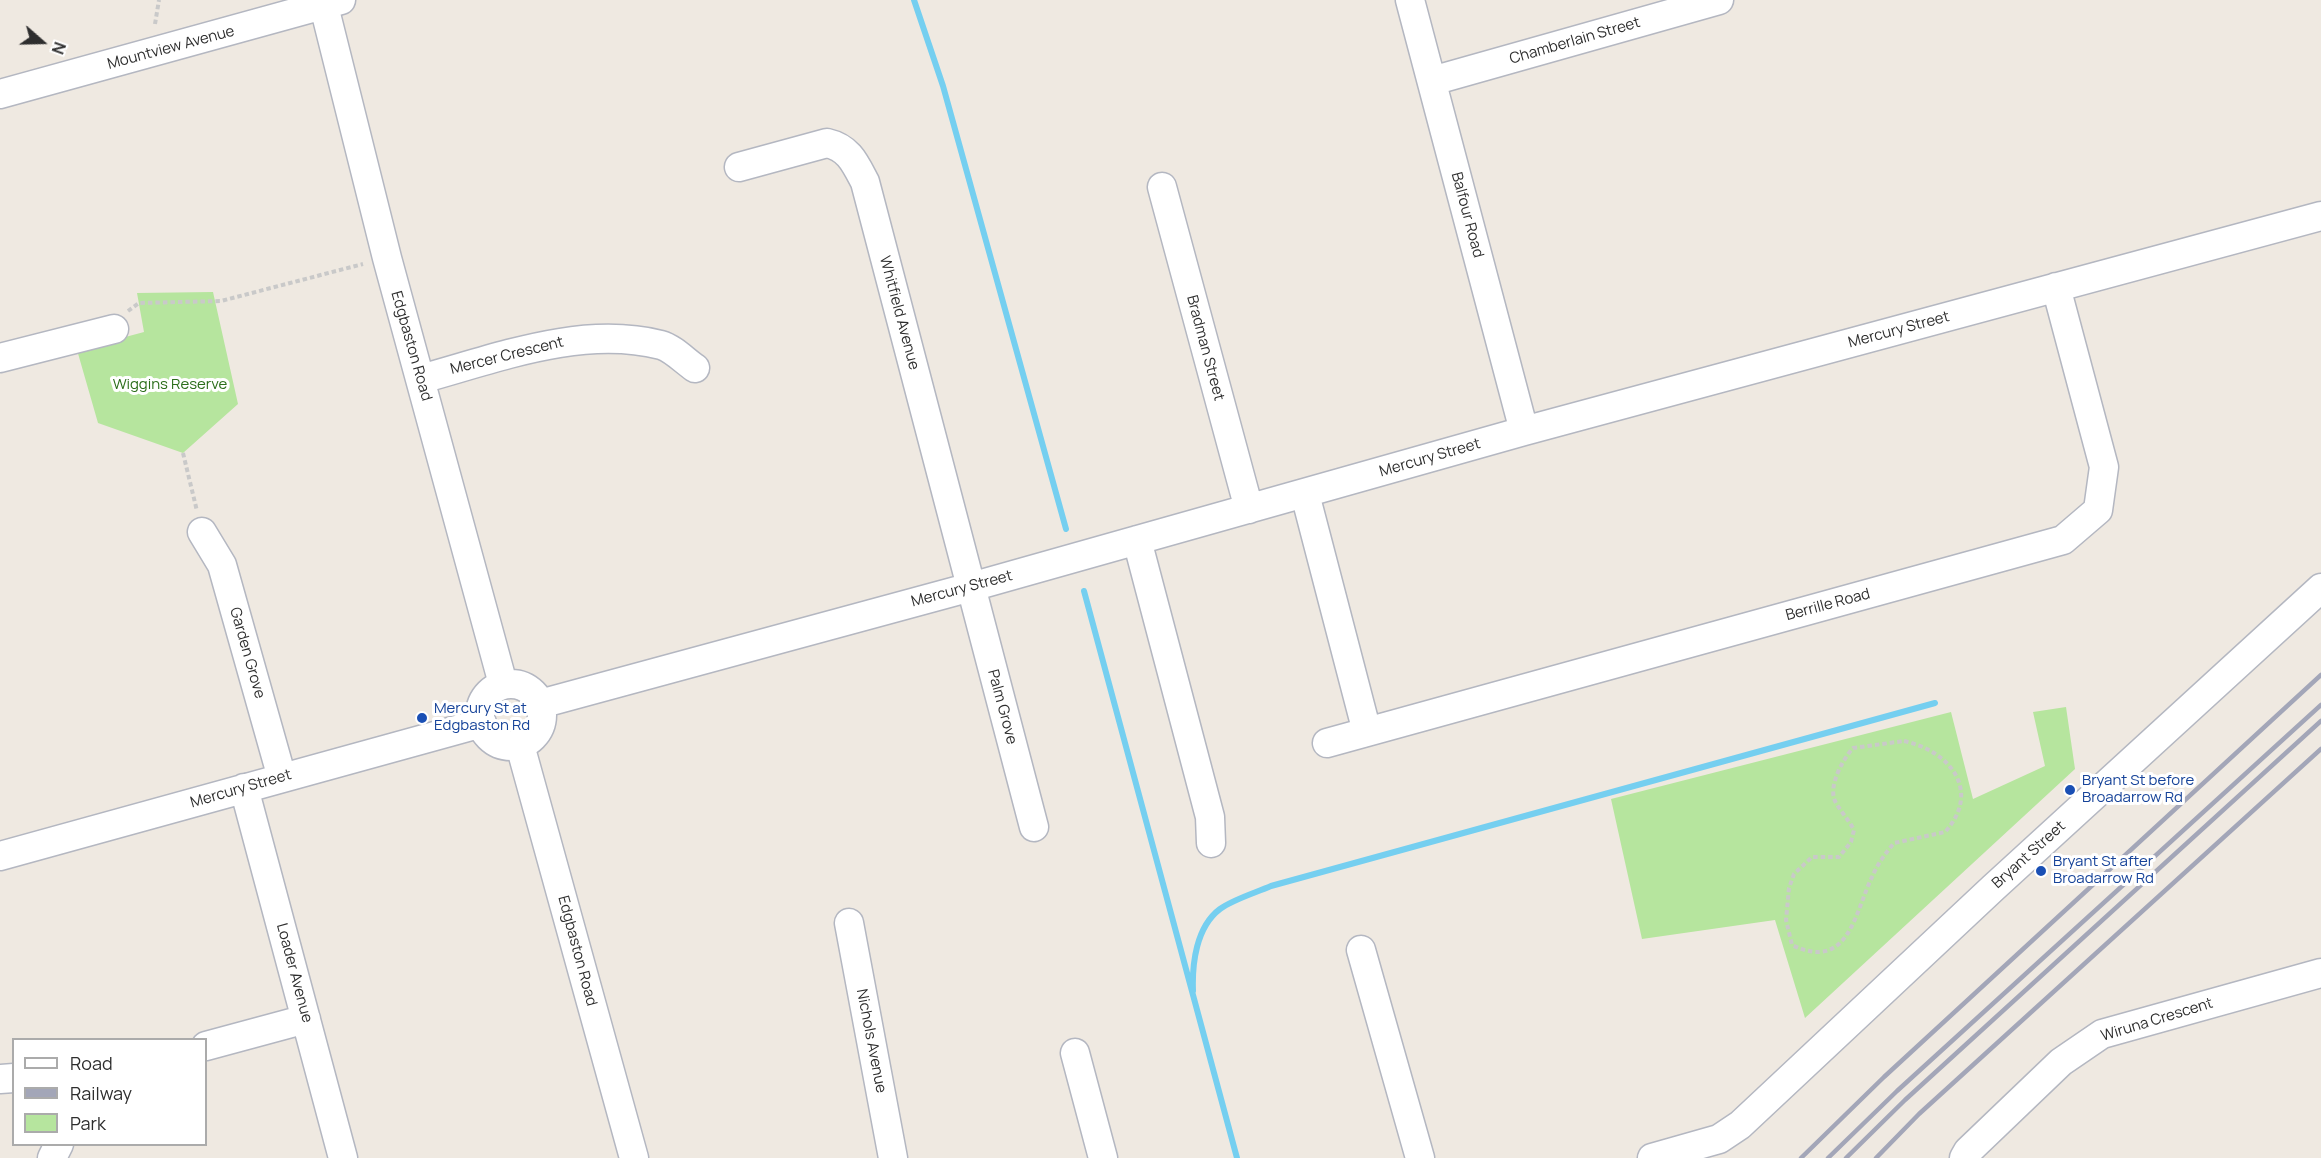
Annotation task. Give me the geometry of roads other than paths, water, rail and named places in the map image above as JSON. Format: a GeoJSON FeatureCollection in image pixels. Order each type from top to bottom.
{"type":"FeatureCollection","features":[{"type":"Feature","properties":{"kind":"street","name":"Balfour Road"},"geometry":{"type":"LineString","coordinates":[[1410,0],[1524,431]]}},
{"type":"Feature","properties":{"kind":"street","name":"Chamberlain Street"},"geometry":{"type":"LineString","coordinates":[[1432,81],[1719,0]]}},
{"type":"Feature","properties":{"kind":"street","name":"Mountview Avenue"},"geometry":{"type":"LineString","coordinates":[[0,94],[332,3]]}},
{"type":"Feature","properties":{"kind":"street","name":"Edgbaston Road"},"geometry":{"type":"LineString","coordinates":[[332,3],[387,258],[503,684]]}},
{"type":"Feature","properties":{"kind":"street","name":"Whitfield Avenue"},"geometry":{"type":"LineString","coordinates":[[739,166],[827,143],[841,147],[851,156],[865,182],[971,587]]}},
{"type":"Feature","properties":{"kind":"street","name":"Bradman Street"},"geometry":{"type":"LineString","coordinates":[[1162,187],[1249,509]]}},
{"type":"Feature","properties":{"kind":"street","name":"Mercury Street"},"geometry":{"type":"LineString","coordinates":[[540,704],[971,587],[1524,431],[2321,216]]}},
{"type":"Feature","properties":{"kind":"street","name":"Berrille Road"},"geometry":{"type":"LineString","coordinates":[[1327,743],[2063,540],[2098,510],[2104,467],[2056,287]]}},
{"type":"Feature","properties":{"kind":"street"},"geometry":{"type":"LineString","coordinates":[[0,358],[108,330]]}},
{"type":"Feature","properties":{"kind":"street","name":"Mercer Crescent"},"geometry":{"type":"LineString","coordinates":[[421,379],[573,340],[613,339],[663,346],[695,368]]}},
{"type":"Feature","properties":{"kind":"street"},"geometry":{"type":"LineString","coordinates":[[1305,494],[1367,732]]}},
{"type":"Feature","properties":{"kind":"street","name":"Garden Grove"},"geometry":{"type":"LineString","coordinates":[[202,532],[222,565],[282,777]]}},
{"type":"Feature","properties":{"kind":"street"},"geometry":{"type":"LineString","coordinates":[[1137,540],[1210,817],[1211,843]]}},
{"type":"Feature","properties":{"kind":"street","name":"Palm Grove"},"geometry":{"type":"LineString","coordinates":[[971,587],[1034,827]]}},
{"type":"Feature","properties":{"kind":"street","name":"Bryant Street"},"geometry":{"type":"LineString","coordinates":[[1652,1158],[1719,1139],[1740,1125],[2001,880],[2321,588]]}},
{"type":"Feature","properties":{"kind":"street"},"geometry":{"type":"LineString","coordinates":[[512,683],[530,690],[540,704],[540,724],[536,733],[520,745],[510,746],[492,739],[482,723],[480,713],[487,695],[503,684],[512,683]]}},
{"type":"Feature","properties":{"kind":"street","name":"Mercury Street"},"geometry":{"type":"LineString","coordinates":[[0,856],[482,723]]}},
{"type":"Feature","properties":{"kind":"street","name":"Edgbaston Road"},"geometry":{"type":"LineString","coordinates":[[520,745],[634,1158]]}},
{"type":"Feature","properties":{"kind":"street","name":"Loader Avenue"},"geometry":{"type":"LineString","coordinates":[[244,788],[343,1158]]}},
{"type":"Feature","properties":{"kind":"street","name":"Nichols Avenue"},"geometry":{"type":"LineString","coordinates":[[849,923],[893,1158]]}},
{"type":"Feature","properties":{"kind":"street"},"geometry":{"type":"LineString","coordinates":[[1361,950],[1420,1158]]}},
{"type":"Feature","properties":{"kind":"street","name":"Wiruna Crescent"},"geometry":{"type":"LineString","coordinates":[[1964,1158],[1968,1151],[2061,1062],[2102,1034],[2321,973]]}},
{"type":"Feature","properties":{"kind":"street"},"geometry":{"type":"LineString","coordinates":[[207,1046],[306,1019]]}},
{"type":"Feature","properties":{"kind":"street"},"geometry":{"type":"LineString","coordinates":[[1075,1053],[1103,1158]]}},
{"type":"Feature","properties":{"kind":"waterway"},"geometry":{"type":"LineString","coordinates":[[914,0],[943,86],[1066,529]]}},
{"type":"Feature","properties":{"kind":"waterway"},"geometry":{"type":"LineString","coordinates":[[1084,591],[1237,1158]]}},
{"type":"Feature","properties":{"kind":"waterway"},"geometry":{"type":"LineString","coordinates":[[1193,991],[1193,969],[1197,947],[1212,917],[1232,902],[1271,886],[1935,703]]}},
{"type":"Feature","properties":{"kind":"railway"},"geometry":{"type":"LineString","coordinates":[[1801,1158],[1884,1077],[2321,675]]}},
{"type":"Feature","properties":{"kind":"railway"},"geometry":{"type":"LineString","coordinates":[[1828,1158],[1897,1091],[2321,705]]}},
{"type":"Feature","properties":{"kind":"railway"},"geometry":{"type":"LineString","coordinates":[[1846,1158],[1905,1100],[2321,721]]}},
{"type":"Feature","properties":{"kind":"railway"},"geometry":{"type":"LineString","coordinates":[[1876,1158],[1919,1114],[2321,749]]}},
{"type":"Feature","properties":{"kind":"place","name":"Mercury St at Edgbaston Rd"},"geometry":{"type":"Point","coordinates":[422,718]}},
{"type":"Feature","properties":{"kind":"place","name":"Bryant St before Broadarrow Rd"},"geometry":{"type":"Point","coordinates":[2070,790]}},
{"type":"Feature","properties":{"kind":"place","name":"Bryant St after Broadarrow Rd"},"geometry":{"type":"Point","coordinates":[2041,871]}},
{"type":"Feature","properties":{"kind":"park label","name":"Wiggins Reserve"},"geometry":{"type":"Point","coordinates":[170,385]}}]}
